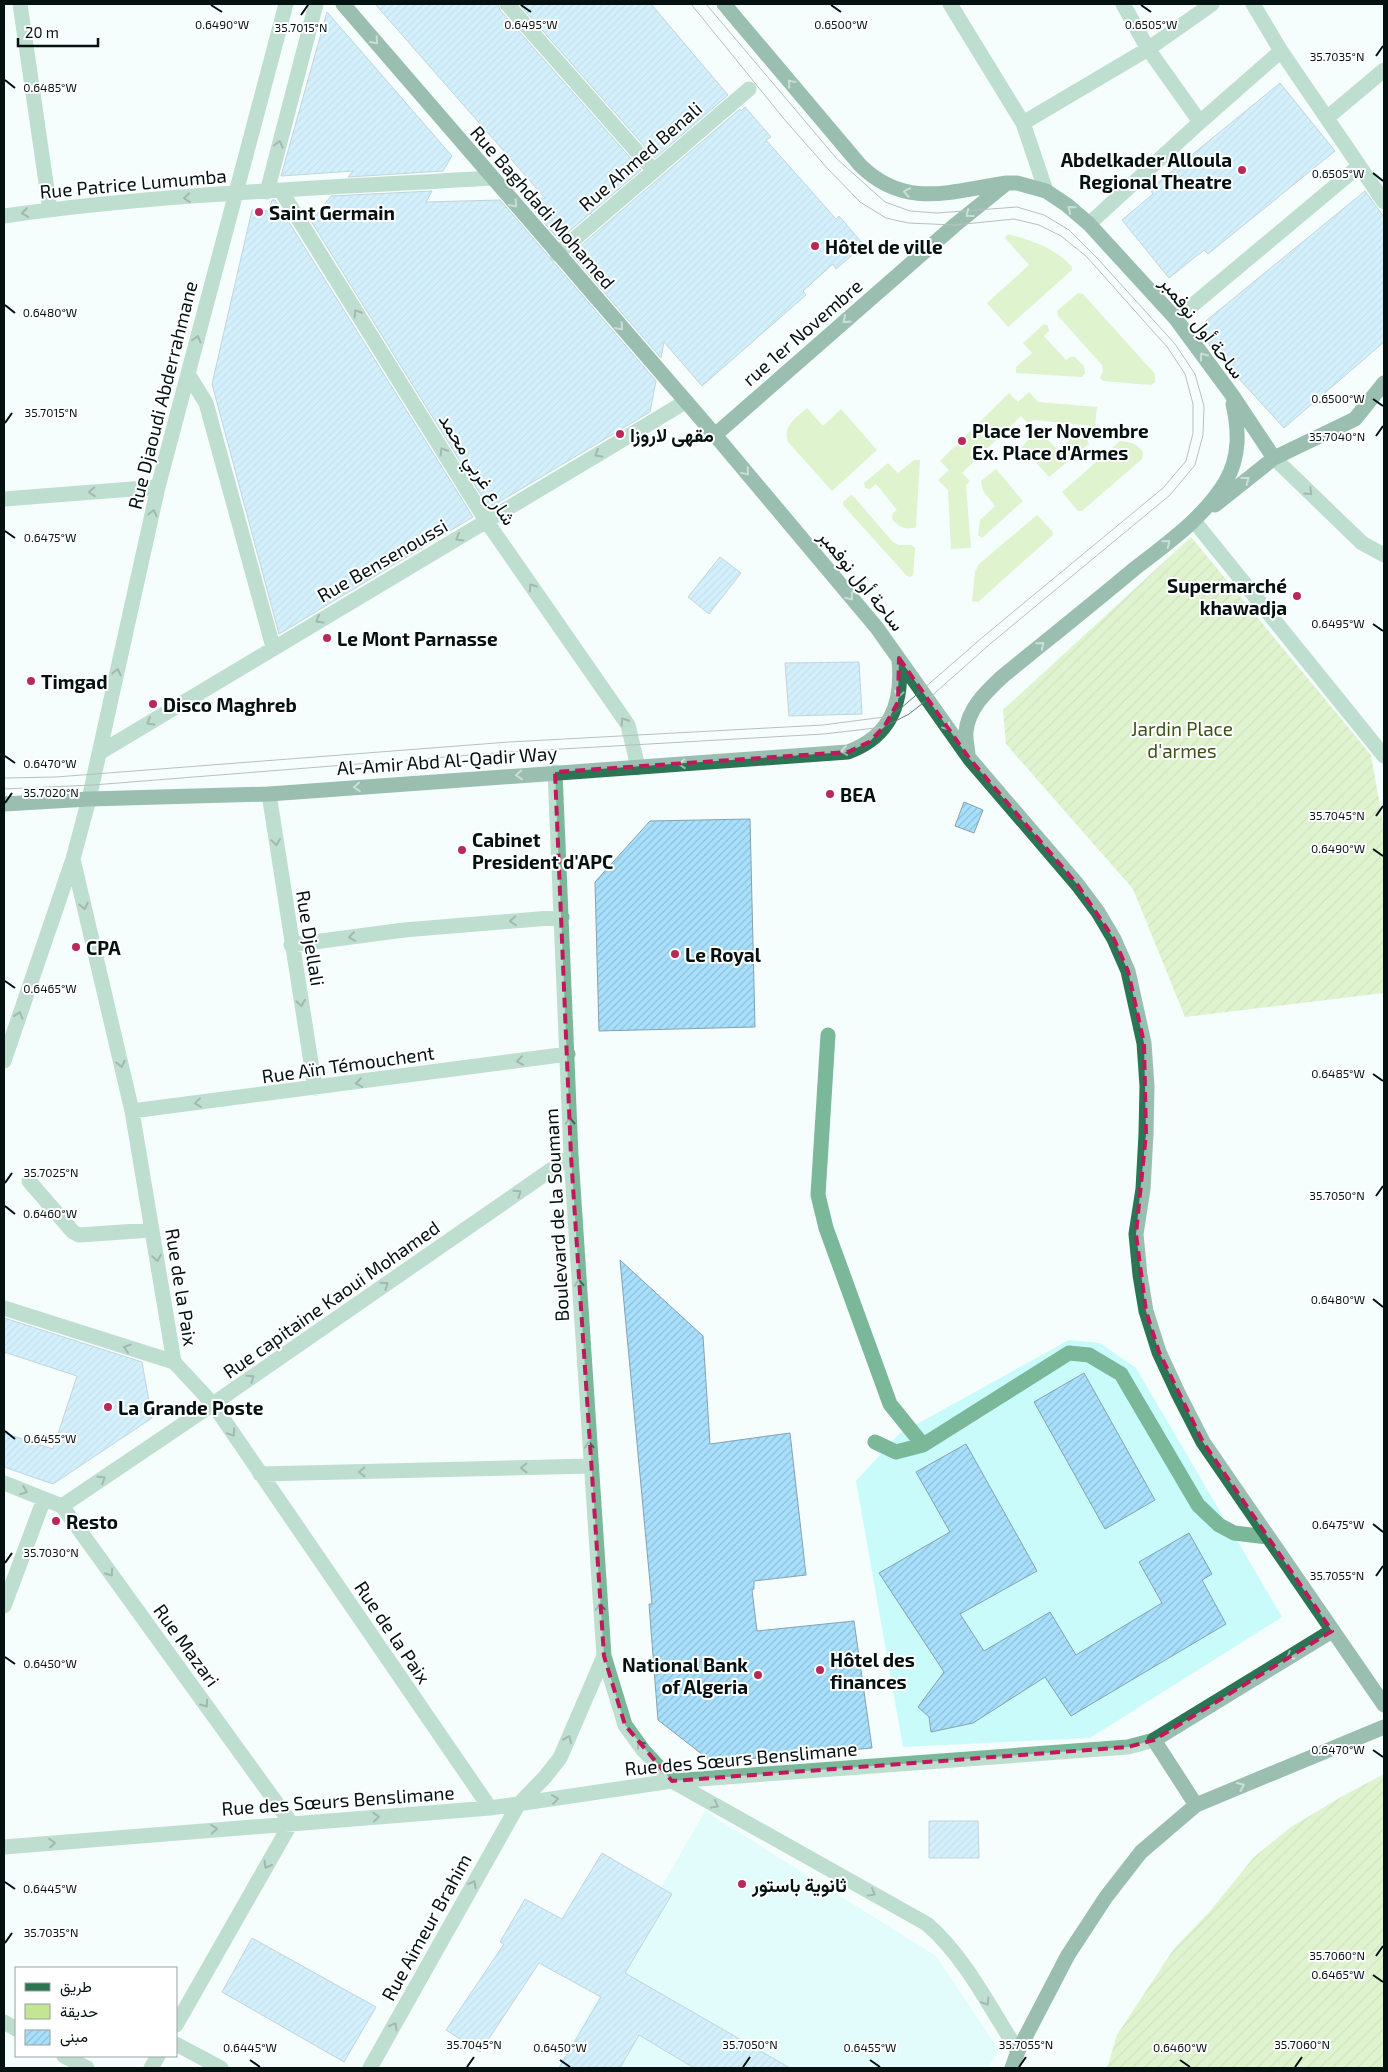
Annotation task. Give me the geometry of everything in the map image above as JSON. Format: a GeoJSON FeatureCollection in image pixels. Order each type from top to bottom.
{"type":"FeatureCollection","features":[{"type":"Feature","properties":{"kind":"main road","name":"Rue Baghdadi Mohamed"},"geometry":{"type":"LineString","coordinates":[[343,4],[715,435]]}},
{"type":"Feature","properties":{"kind":"main road","name":"ساحة أول نوفمبر"},"geometry":{"type":"LineString","coordinates":[[724,4],[872,178],[888,187],[906,193],[927,195],[1017,183],[1046,191],[1067,205],[1089,224],[1176,320],[1232,395],[1239,428],[1234,462],[1226,482],[1194,521],[982,695],[971,714],[966,732],[969,758]]}},
{"type":"Feature","properties":{"kind":"main road","name":"rue 1er Novembre"},"geometry":{"type":"LineString","coordinates":[[715,435],[955,225],[1007,183]]}},
{"type":"Feature","properties":{"kind":"main road"},"geometry":{"type":"LineString","coordinates":[[1194,521],[1274,458],[1355,419],[1384,383]]}},
{"type":"Feature","properties":{"kind":"main road"},"geometry":{"type":"LineString","coordinates":[[1232,395],[1274,458]]}},
{"type":"Feature","properties":{"kind":"main road","name":"ساحة أول نوفمبر"},"geometry":{"type":"LineString","coordinates":[[715,435],[877,628],[969,758],[1082,891],[1114,939],[1128,971],[1144,1043],[1147,1086],[1143,1189],[1136,1234],[1146,1311],[1163,1360],[1203,1442],[1384,1704]]}},
{"type":"Feature","properties":{"kind":"main road","name":"Al-Amir Abd Al-Qadir Way"},"geometry":{"type":"LineString","coordinates":[[4,804],[89,799],[269,794],[848,752],[869,742],[892,716],[898,702],[900,688],[899,658]]}},
{"type":"Feature","properties":{"kind":"main road","name":"Rue des Sœurs Benslimane"},"geometry":{"type":"LineString","coordinates":[[1154,1740],[1332,1631]]}},
{"type":"Feature","properties":{"kind":"main road"},"geometry":{"type":"LineString","coordinates":[[1012,2068],[1018,2051],[1068,1955],[1106,1896],[1141,1852],[1196,1805],[1384,1727]]}},
{"type":"Feature","properties":{"kind":"main road"},"geometry":{"type":"LineString","coordinates":[[1154,1740],[1196,1805]]}},
{"type":"Feature","properties":{"kind":"street"},"geometry":{"type":"LineString","coordinates":[[20,4],[50,210]]}},
{"type":"Feature","properties":{"kind":"street","name":"Rue Djaoudi Abderrahmane"},"geometry":{"type":"LineString","coordinates":[[89,799],[158,487],[286,4]]}},
{"type":"Feature","properties":{"kind":"street"},"geometry":{"type":"LineString","coordinates":[[274,191],[316,4]]}},
{"type":"Feature","properties":{"kind":"street"},"geometry":{"type":"LineString","coordinates":[[507,4],[654,171]]}},
{"type":"Feature","properties":{"kind":"street"},"geometry":{"type":"LineString","coordinates":[[950,4],[1023,123],[1046,191]]}},
{"type":"Feature","properties":{"kind":"street"},"geometry":{"type":"LineString","coordinates":[[1122,4],[1148,49],[1200,122]]}},
{"type":"Feature","properties":{"kind":"street"},"geometry":{"type":"LineString","coordinates":[[1023,123],[1148,49],[1212,4]]}},
{"type":"Feature","properties":{"kind":"street"},"geometry":{"type":"LineString","coordinates":[[1252,4],[1281,51],[1328,117],[1384,202]]}},
{"type":"Feature","properties":{"kind":"street"},"geometry":{"type":"LineString","coordinates":[[1089,224],[1281,51]]}},
{"type":"Feature","properties":{"kind":"street"},"geometry":{"type":"LineString","coordinates":[[1328,117],[1384,70]]}},
{"type":"Feature","properties":{"kind":"street","name":"Rue Ahmed Benali"},"geometry":{"type":"LineString","coordinates":[[557,254],[749,89]]}},
{"type":"Feature","properties":{"kind":"street"},"geometry":{"type":"LineString","coordinates":[[1176,320],[1359,166]]}},
{"type":"Feature","properties":{"kind":"street","name":"Rue Patrice Lumumba"},"geometry":{"type":"LineString","coordinates":[[4,216],[235,193],[492,178]]}},
{"type":"Feature","properties":{"kind":"street","name":"شارع غربي محمد"},"geometry":{"type":"LineString","coordinates":[[274,191],[487,522],[628,725],[638,767]]}},
{"type":"Feature","properties":{"kind":"street"},"geometry":{"type":"LineString","coordinates":[[188,374],[206,403],[273,647]]}},
{"type":"Feature","properties":{"kind":"street","name":"Rue Bensenoussi"},"geometry":{"type":"LineString","coordinates":[[99,753],[273,647],[487,522],[685,402]]}},
{"type":"Feature","properties":{"kind":"street"},"geometry":{"type":"LineString","coordinates":[[1274,458],[1362,543],[1384,556]]}},
{"type":"Feature","properties":{"kind":"street"},"geometry":{"type":"LineString","coordinates":[[4,499],[158,487]]}},
{"type":"Feature","properties":{"kind":"street"},"geometry":{"type":"LineString","coordinates":[[1194,521],[1384,753]]}},
{"type":"Feature","properties":{"kind":"street","name":"Boulevard de la Soumam"},"geometry":{"type":"LineString","coordinates":[[555,772],[571,1156],[604,1656]]}},
{"type":"Feature","properties":{"kind":"street","name":"Rue Djellali"},"geometry":{"type":"LineString","coordinates":[[269,794],[291,945],[315,1088]]}},
{"type":"Feature","properties":{"kind":"street"},"geometry":{"type":"LineString","coordinates":[[4,1061],[73,858],[89,799]]}},
{"type":"Feature","properties":{"kind":"street","name":"Rue de la Paix"},"geometry":{"type":"LineString","coordinates":[[73,858],[132,1111],[174,1362],[213,1404],[490,1808]]}},
{"type":"Feature","properties":{"kind":"street"},"geometry":{"type":"LineString","coordinates":[[291,945],[404,930],[562,917]]}},
{"type":"Feature","properties":{"kind":"street"},"geometry":{"type":"LineString","coordinates":[[828,1035],[818,1195],[826,1228],[890,1404],[923,1445]]}},
{"type":"Feature","properties":{"kind":"street","name":"Rue Aïn Témouchent"},"geometry":{"type":"LineString","coordinates":[[132,1111],[568,1054]]}},
{"type":"Feature","properties":{"kind":"street","name":"Rue capitaine Kaoui Mohamed"},"geometry":{"type":"LineString","coordinates":[[62,1506],[213,1404],[571,1156]]}},
{"type":"Feature","properties":{"kind":"street"},"geometry":{"type":"LineString","coordinates":[[29,1181],[74,1232],[79,1234],[152,1230]]}},
{"type":"Feature","properties":{"kind":"street"},"geometry":{"type":"LineString","coordinates":[[4,1308],[174,1362]]}},
{"type":"Feature","properties":{"kind":"street"},"geometry":{"type":"LineString","coordinates":[[875,1442],[896,1452],[923,1445],[1070,1353],[1089,1355],[1122,1374],[1198,1505],[1219,1525],[1234,1533],[1268,1537]]}},
{"type":"Feature","properties":{"kind":"street"},"geometry":{"type":"LineString","coordinates":[[260,1474],[591,1466]]}},
{"type":"Feature","properties":{"kind":"street"},"geometry":{"type":"LineString","coordinates":[[4,1483],[62,1506]]}},
{"type":"Feature","properties":{"kind":"street"},"geometry":{"type":"LineString","coordinates":[[4,1606],[44,1499]]}},
{"type":"Feature","properties":{"kind":"street","name":"Rue Mazari"},"geometry":{"type":"LineString","coordinates":[[62,1506],[292,1823]]}},
{"type":"Feature","properties":{"kind":"street"},"geometry":{"type":"LineString","coordinates":[[604,1656],[625,1725],[643,1750],[672,1781],[927,1924],[942,1937],[955,1953],[1018,2051]]}},
{"type":"Feature","properties":{"kind":"street","name":"Rue Aimeur Brahim"},"geometry":{"type":"LineString","coordinates":[[370,2068],[518,1805],[560,1758],[604,1656]]}},
{"type":"Feature","properties":{"kind":"street","name":"Rue des Sœurs Benslimane"},"geometry":{"type":"LineString","coordinates":[[4,1847],[490,1808],[672,1781],[1120,1747],[1154,1740]]}},
{"type":"Feature","properties":{"kind":"street"},"geometry":{"type":"LineString","coordinates":[[178,2022],[292,1823]]}},
{"type":"Feature","properties":{"kind":"street"},"geometry":{"type":"LineString","coordinates":[[4,2022],[15,2028]]}},
{"type":"Feature","properties":{"kind":"street"},"geometry":{"type":"LineString","coordinates":[[178,2045],[221,2068]]}},
{"type":"Feature","properties":{"kind":"street"},"geometry":{"type":"LineString","coordinates":[[66,2057],[87,2068]]}},
{"type":"Feature","properties":{"kind":"street"},"geometry":{"type":"LineString","coordinates":[[151,2068],[157,2057]]}},
{"type":"Feature","properties":{"kind":"highlighted area"},"geometry":{"type":"Polygon","coordinates":[[[899,658],[969,758],[1077,884],[1114,939],[1128,971],[1144,1043],[1146,1134],[1136,1234],[1146,1311],[1159,1352],[1203,1442],[1332,1631],[1154,1740],[1128,1747],[672,1781],[625,1725],[604,1656],[571,1156],[555,772],[848,752],[869,742],[884,727],[898,702],[899,658]]]}},
{"type":"Feature","properties":{"kind":"shaded area"},"geometry":{"type":"Polygon","coordinates":[[[1069,1340],[1100,1343],[1136,1368],[1282,1617],[1090,1738],[903,1747],[856,1481],[899,1434],[1069,1340]]]}},
{"type":"Feature","properties":{"kind":"shaded area","name":"ثانوية باستور"},"geometry":{"type":"Polygon","coordinates":[[[705,1811],[936,1956],[999,2050],[988,2068],[557,2068],[705,1811]]]}},
{"type":"Feature","properties":{"kind":"green space"},"geometry":{"type":"Polygon","coordinates":[[[1008,234],[1034,242],[1058,254],[1072,267],[1072,270],[1008,327],[987,303],[1029,265],[1005,238],[1008,234]]]}},
{"type":"Feature","properties":{"kind":"green space"},"geometry":{"type":"Polygon","coordinates":[[[1078,293],[1083,294],[1155,374],[1155,382],[1151,385],[1103,381],[1100,378],[1103,371],[1102,365],[1058,316],[1057,311],[1078,293]]]}},
{"type":"Feature","properties":{"kind":"green space"},"geometry":{"type":"Polygon","coordinates":[[[1044,324],[1048,326],[1049,331],[1044,336],[1066,360],[1070,357],[1075,357],[1084,366],[1085,373],[1082,377],[1016,373],[1016,367],[1032,353],[1023,343],[1044,324]]]}},
{"type":"Feature","properties":{"kind":"green space"},"geometry":{"type":"Polygon","coordinates":[[[1029,392],[1038,402],[1097,407],[1095,426],[1033,420],[1028,424],[1021,416],[962,473],[970,481],[966,485],[971,548],[951,549],[948,490],[938,480],[949,470],[940,461],[1009,393],[1018,402],[1029,392]]]}},
{"type":"Feature","properties":{"kind":"green space"},"geometry":{"type":"Polygon","coordinates":[[[807,408],[823,426],[841,409],[877,450],[832,491],[788,442],[788,427],[807,408]]]}},
{"type":"Feature","properties":{"kind":"green space"},"geometry":{"type":"Polygon","coordinates":[[[1032,435],[1046,438],[1058,450],[1071,439],[1087,439],[1089,444],[1049,477],[1022,447],[1032,435]]]}},
{"type":"Feature","properties":{"kind":"green space"},"geometry":{"type":"Polygon","coordinates":[[[1120,441],[1136,445],[1143,452],[1142,459],[1082,511],[1078,511],[1062,492],[1120,441]]]}},
{"type":"Feature","properties":{"kind":"green space"},"geometry":{"type":"Polygon","coordinates":[[[914,460],[920,460],[916,527],[906,528],[900,526],[892,519],[893,513],[897,510],[876,484],[870,489],[865,488],[864,483],[888,463],[898,473],[914,460]]]}},
{"type":"Feature","properties":{"kind":"green space"},"geometry":{"type":"Polygon","coordinates":[[[996,469],[1023,501],[982,538],[978,535],[980,520],[995,506],[983,491],[981,481],[996,469]]]}},
{"type":"Feature","properties":{"kind":"green space"},"geometry":{"type":"Polygon","coordinates":[[[851,495],[893,542],[898,545],[911,545],[915,548],[913,575],[910,577],[906,575],[843,505],[843,502],[851,495]]]}},
{"type":"Feature","properties":{"kind":"green space"},"geometry":{"type":"Polygon","coordinates":[[[1037,515],[1053,532],[1052,536],[978,602],[972,601],[975,572],[979,564],[1037,515]]]}},
{"type":"Feature","properties":{"kind":"green space","name":"Jardin Place d'armes"},"geometry":{"type":"Polygon","coordinates":[[[1191,537],[1371,755],[1384,828],[1384,993],[1185,1017],[1133,889],[1006,744],[1003,710],[1191,537]]]}},
{"type":"Feature","properties":{"kind":"green space"},"geometry":{"type":"Polygon","coordinates":[[[1384,1774],[1384,2068],[1107,2068],[1117,2035],[1173,1950],[1211,1910],[1254,1857],[1291,1827],[1384,1774]]]}},
{"type":"Feature","properties":{"kind":"building"},"geometry":{"type":"Polygon","coordinates":[[[375,4],[498,4],[500,10],[641,170],[559,240],[524,199],[545,198],[375,4]]]}},
{"type":"Feature","properties":{"kind":"building"},"geometry":{"type":"Polygon","coordinates":[[[519,4],[651,4],[728,95],[655,158],[519,4]]]}},
{"type":"Feature","properties":{"kind":"building"},"geometry":{"type":"Polygon","coordinates":[[[327,12],[452,156],[443,171],[348,177],[353,171],[281,176],[327,12]]]}},
{"type":"Feature","properties":{"kind":"building","name":"Abdelkader Alloula Regional Theatre"},"geometry":{"type":"Polygon","coordinates":[[[1280,83],[1335,151],[1208,254],[1204,250],[1169,278],[1122,220],[1153,194],[1150,189],[1280,83]]]}},
{"type":"Feature","properties":{"kind":"building","name":"Hôtel de ville"},"geometry":{"type":"Polygon","coordinates":[[[745,107],[771,137],[766,140],[836,219],[839,216],[864,245],[836,269],[833,264],[803,291],[806,295],[702,386],[664,342],[661,358],[571,254],[740,109],[741,111],[745,107]]]}},
{"type":"Feature","properties":{"kind":"building"},"geometry":{"type":"Polygon","coordinates":[[[432,191],[426,202],[500,200],[656,381],[650,412],[489,508],[311,221],[331,196],[432,191]]]}},
{"type":"Feature","properties":{"kind":"building"},"geometry":{"type":"Polygon","coordinates":[[[1365,191],[1384,217],[1384,342],[1284,428],[1210,347],[1203,325],[1365,191]]]}},
{"type":"Feature","properties":{"kind":"building"},"geometry":{"type":"Polygon","coordinates":[[[272,200],[275,200],[473,517],[279,634],[212,384],[252,210],[269,211],[272,200]]]}},
{"type":"Feature","properties":{"kind":"building"},"geometry":{"type":"Polygon","coordinates":[[[720,557],[741,573],[709,614],[688,597],[720,557]]]}},
{"type":"Feature","properties":{"kind":"building"},"geometry":{"type":"Polygon","coordinates":[[[859,662],[862,714],[789,716],[785,663],[859,662]]]}},
{"type":"Feature","properties":{"kind":"building"},"geometry":{"type":"Polygon","coordinates":[[[964,802],[983,810],[974,833],[955,826],[964,802]]]}},
{"type":"Feature","properties":{"kind":"building","name":"Le Royal"},"geometry":{"type":"Polygon","coordinates":[[[750,819],[755,1027],[599,1031],[595,882],[650,821],[750,819]]]}},
{"type":"Feature","properties":{"kind":"building"},"geometry":{"type":"Polygon","coordinates":[[[620,1260],[703,1336],[710,1444],[790,1433],[806,1575],[754,1581],[754,1589],[752,1590],[757,1631],[854,1621],[872,1748],[712,1762],[658,1720],[649,1604],[652,1604],[620,1260]]]}},
{"type":"Feature","properties":{"kind":"building","name":"La Grande Poste"},"geometry":{"type":"Polygon","coordinates":[[[4,1318],[142,1362],[152,1418],[53,1484],[4,1467],[4,1433],[53,1449],[77,1376],[4,1352],[4,1318]]]}},
{"type":"Feature","properties":{"kind":"building"},"geometry":{"type":"Polygon","coordinates":[[[1084,1373],[1155,1500],[1105,1529],[1034,1402],[1084,1373]]]}},
{"type":"Feature","properties":{"kind":"building"},"geometry":{"type":"Polygon","coordinates":[[[966,1444],[1037,1571],[960,1614],[984,1651],[1050,1612],[1076,1655],[1162,1603],[1139,1562],[1189,1533],[1212,1574],[1202,1580],[1226,1624],[1071,1716],[1045,1677],[973,1723],[931,1732],[929,1717],[918,1707],[944,1672],[879,1573],[950,1532],[916,1472],[966,1444]]]}},
{"type":"Feature","properties":{"kind":"building"},"geometry":{"type":"Polygon","coordinates":[[[929,1821],[978,1821],[979,1858],[929,1858],[929,1821]]]}},
{"type":"Feature","properties":{"kind":"building"},"geometry":{"type":"Polygon","coordinates":[[[602,1853],[672,1894],[625,1973],[790,2068],[694,2068],[639,2035],[620,2068],[559,2068],[601,1997],[539,1963],[480,2052],[446,2030],[504,1944],[500,1942],[525,1899],[562,1919],[602,1853]]]}},
{"type":"Feature","properties":{"kind":"building"},"geometry":{"type":"Polygon","coordinates":[[[252,1938],[376,2007],[344,2062],[222,1992],[252,1938]]]}},
{"type":"Feature","properties":{"kind":"tram line"},"geometry":{"type":"LineString","coordinates":[[4,778],[56,777],[509,742],[823,725],[892,716],[984,636],[1163,488],[1186,461],[1193,433],[1193,404],[1185,374],[1168,348],[1086,256],[1061,236],[1039,225],[1014,219],[955,225],[908,223],[886,218],[860,202],[784,119],[691,4]]}},
{"type":"Feature","properties":{"kind":"tram line"},"geometry":{"type":"LineString","coordinates":[[4,789],[93,785],[509,752],[824,734],[884,727],[909,714],[927,700],[990,644],[1170,495],[1195,465],[1203,435],[1204,406],[1195,374],[1175,344],[1097,258],[1069,230],[1044,215],[1017,207],[937,213],[910,211],[885,202],[837,159],[706,4]]}},
{"type":"Feature","properties":{"kind":"place","name":"Abdelkader Alloula Regional Theatre"},"geometry":{"type":"Point","coordinates":[1242,170]}},
{"type":"Feature","properties":{"kind":"place","name":"Saint Germain"},"geometry":{"type":"Point","coordinates":[259,212]}},
{"type":"Feature","properties":{"kind":"place","name":"Hôtel de ville"},"geometry":{"type":"Point","coordinates":[815,246]}},
{"type":"Feature","properties":{"kind":"place","name":"مقهى لاروزا"},"geometry":{"type":"Point","coordinates":[620,434]}},
{"type":"Feature","properties":{"kind":"place","name":"Place 1er Novembre Ex. Place d'Armes"},"geometry":{"type":"Point","coordinates":[962,441]}},
{"type":"Feature","properties":{"kind":"place","name":"Supermarché khawadja"},"geometry":{"type":"Point","coordinates":[1297,596]}},
{"type":"Feature","properties":{"kind":"place","name":"Le Mont Parnasse"},"geometry":{"type":"Point","coordinates":[327,638]}},
{"type":"Feature","properties":{"kind":"place","name":"Timgad"},"geometry":{"type":"Point","coordinates":[31,681]}},
{"type":"Feature","properties":{"kind":"place","name":"Disco Maghreb"},"geometry":{"type":"Point","coordinates":[153,704]}},
{"type":"Feature","properties":{"kind":"place","name":"BEA"},"geometry":{"type":"Point","coordinates":[830,794]}},
{"type":"Feature","properties":{"kind":"place","name":"Cabinet President d'APC"},"geometry":{"type":"Point","coordinates":[462,850]}},
{"type":"Feature","properties":{"kind":"place","name":"CPA"},"geometry":{"type":"Point","coordinates":[76,947]}},
{"type":"Feature","properties":{"kind":"place","name":"Le Royal"},"geometry":{"type":"Point","coordinates":[675,954]}},
{"type":"Feature","properties":{"kind":"place","name":"La Grande Poste"},"geometry":{"type":"Point","coordinates":[108,1407]}},
{"type":"Feature","properties":{"kind":"place","name":"Resto"},"geometry":{"type":"Point","coordinates":[56,1521]}},
{"type":"Feature","properties":{"kind":"place","name":"Hôtel des finances"},"geometry":{"type":"Point","coordinates":[820,1670]}},
{"type":"Feature","properties":{"kind":"place","name":"National Bank of Algeria"},"geometry":{"type":"Point","coordinates":[758,1675]}},
{"type":"Feature","properties":{"kind":"place","name":"ثانوية باستور"},"geometry":{"type":"Point","coordinates":[742,1884]}}]}
